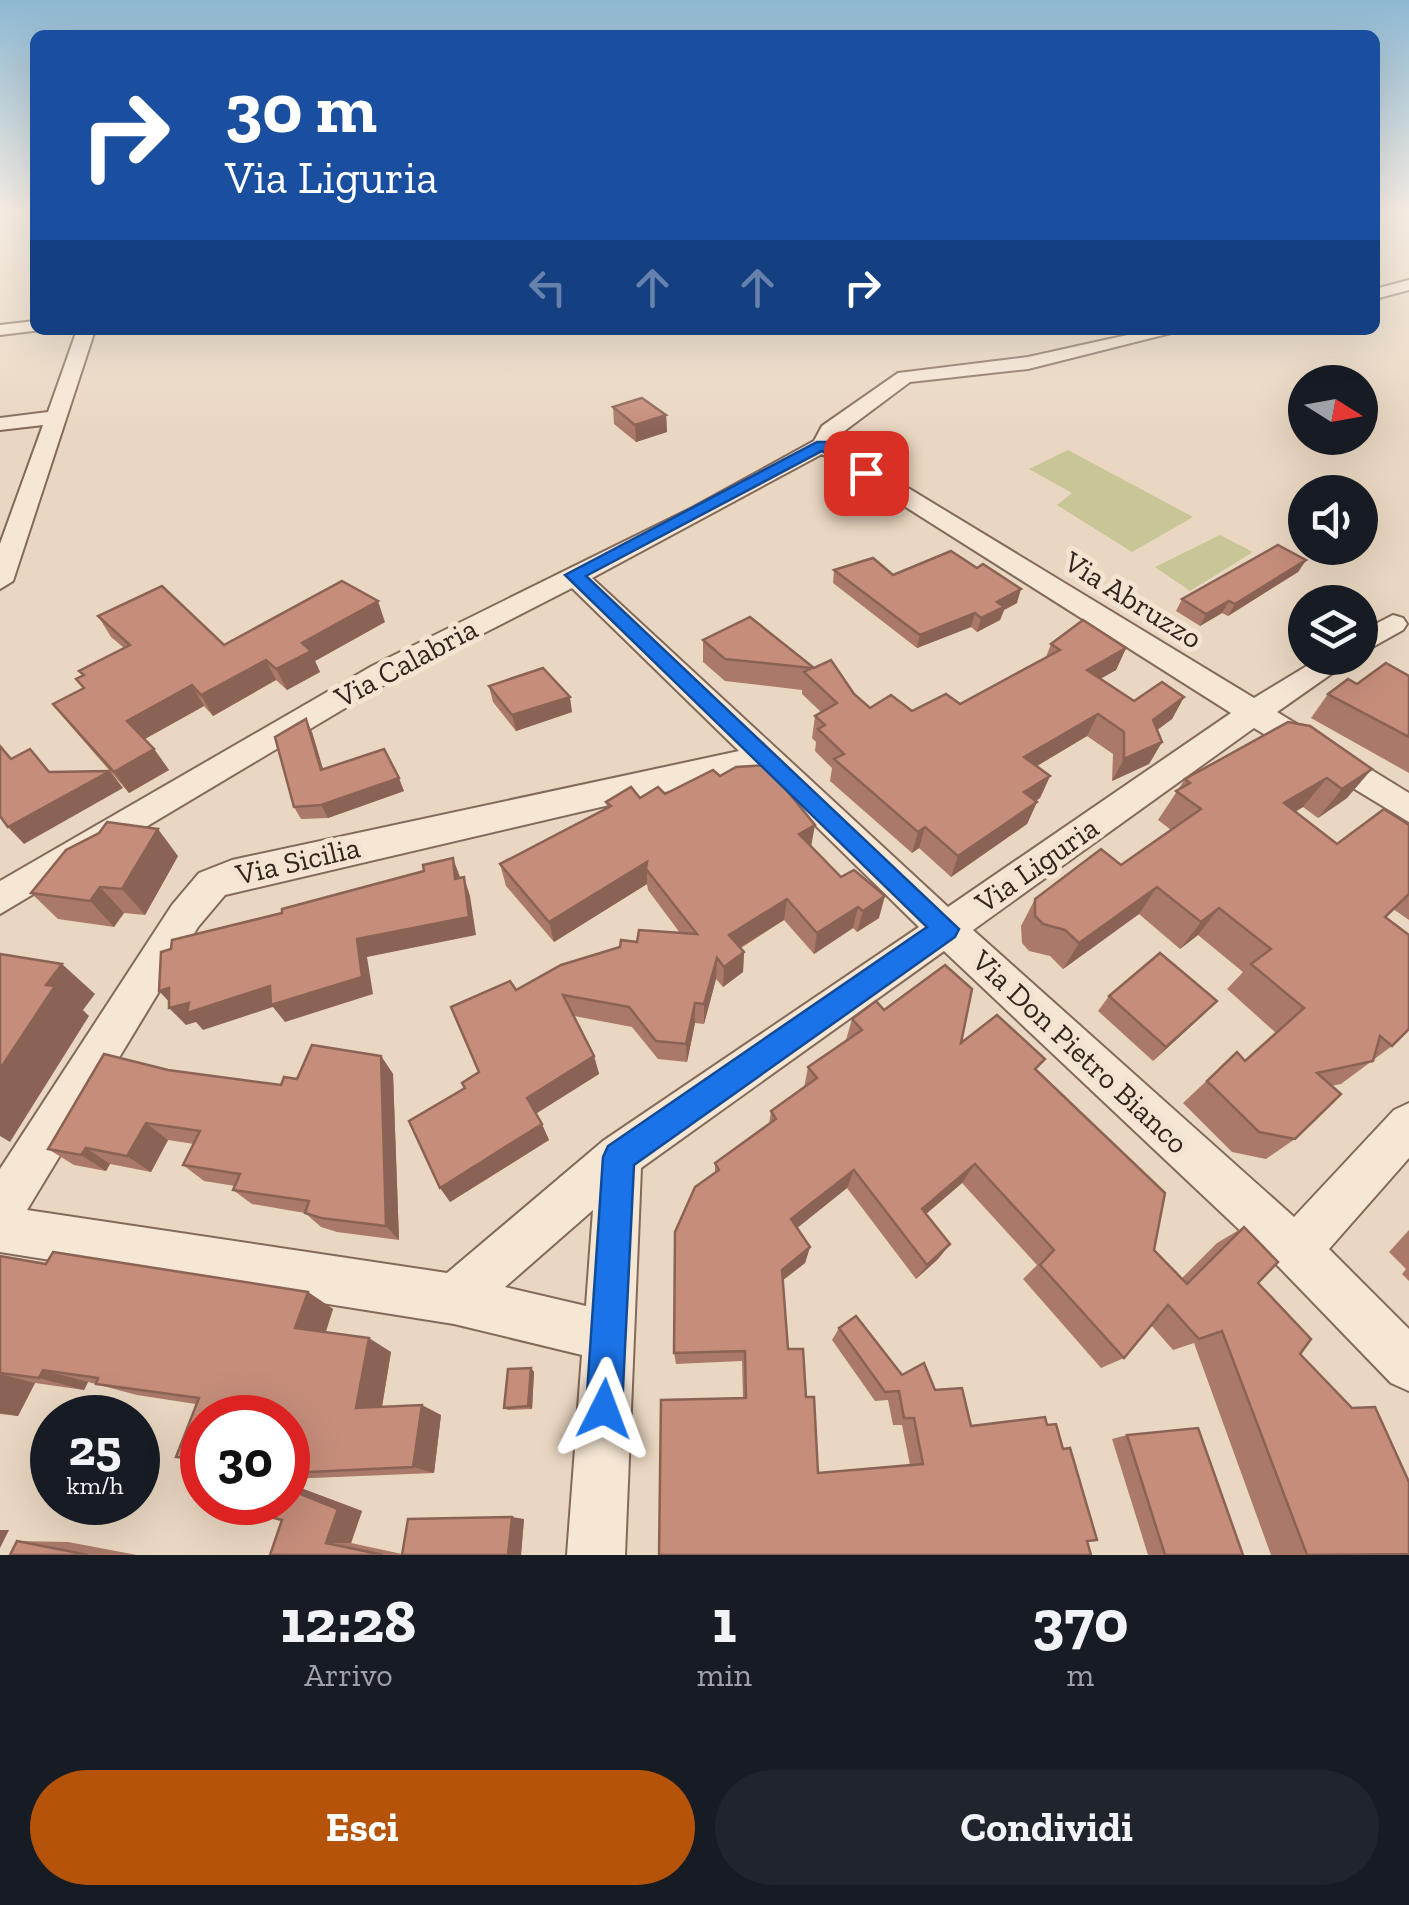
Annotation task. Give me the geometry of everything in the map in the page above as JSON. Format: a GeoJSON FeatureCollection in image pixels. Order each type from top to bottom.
{"type":"FeatureCollection","features":[{"type":"Feature","properties":{"kind":"street"},"geometry":{"type":"LineString","coordinates":[[1380,293],[1409,285]]}},
{"type":"Feature","properties":{"kind":"street"},"geometry":{"type":"LineString","coordinates":[[0,330],[30,327]]}},
{"type":"Feature","properties":{"kind":"street"},"geometry":{"type":"LineString","coordinates":[[0,581],[84,335]]}},
{"type":"Feature","properties":{"kind":"street","name":"Via Calabria"},"geometry":{"type":"LineString","coordinates":[[0,899],[382,673],[822,445],[830,431],[904,377],[1028,363],[1152,335]]}},
{"type":"Feature","properties":{"kind":"street"},"geometry":{"type":"LineString","coordinates":[[0,424],[56,417]]}},
{"type":"Feature","properties":{"kind":"street","name":"Via Abruzzo"},"geometry":{"type":"LineString","coordinates":[[822,445],[1409,809]]}},
{"type":"Feature","properties":{"kind":"street","name":"Via Don Pietro Bianco"},"geometry":{"type":"LineString","coordinates":[[574,575],[946,929],[1296,1250],[1409,1365]]}},
{"type":"Feature","properties":{"kind":"street"},"geometry":{"type":"LineString","coordinates":[[1378,633],[1392,624]]}},
{"type":"Feature","properties":{"kind":"street","name":"Via Liguria"},"geometry":{"type":"LineString","coordinates":[[454,1299],[619,1157],[1313,675]]}},
{"type":"Feature","properties":{"kind":"street","name":"Via Sicilia"},"geometry":{"type":"LineString","coordinates":[[0,1210],[185,916],[212,884],[232,875],[766,757]]}},
{"type":"Feature","properties":{"kind":"street"},"geometry":{"type":"LineString","coordinates":[[1296,1250],[1409,1125]]}},
{"type":"Feature","properties":{"kind":"street"},"geometry":{"type":"LineString","coordinates":[[596,1555],[619,1157]]}},
{"type":"Feature","properties":{"kind":"street"},"geometry":{"type":"LineString","coordinates":[[0,1229],[454,1299],[608,1336]]}},
{"type":"Feature","properties":{"kind":"shaded area"},"geometry":{"type":"Polygon","coordinates":[[[1068,450],[1193,517],[1132,552],[1057,505],[1072,493],[1029,469],[1068,450]]]}},
{"type":"Feature","properties":{"kind":"shaded area"},"geometry":{"type":"Polygon","coordinates":[[[1220,535],[1253,552],[1190,591],[1155,567],[1220,535]]]}},
{"type":"Feature","properties":{"kind":"building"},"geometry":{"type":"Polygon","coordinates":[[[642,398],[666,415],[635,425],[613,407],[642,398]]]}},
{"type":"Feature","properties":{"kind":"building"},"geometry":{"type":"Polygon","coordinates":[[[1278,545],[1288,550],[1288,565],[1298,565],[1235,604],[1229,601],[1206,614],[1182,599],[1278,545]]]}},
{"type":"Feature","properties":{"kind":"building"},"geometry":{"type":"Polygon","coordinates":[[[951,551],[977,568],[983,564],[1021,589],[997,602],[1004,607],[981,618],[975,613],[920,635],[834,570],[873,558],[893,575],[951,551]]]}},
{"type":"Feature","properties":{"kind":"building"},"geometry":{"type":"Polygon","coordinates":[[[342,581],[378,601],[302,643],[311,651],[276,669],[266,660],[201,695],[192,685],[127,721],[154,749],[114,772],[53,704],[84,688],[76,679],[84,675],[79,671],[130,645],[98,616],[162,586],[224,645],[342,581]]]}},
{"type":"Feature","properties":{"kind":"building"},"geometry":{"type":"Polygon","coordinates":[[[750,617],[814,668],[831,660],[854,694],[870,708],[891,695],[912,711],[946,694],[960,704],[1060,650],[1051,644],[1083,620],[1126,648],[1087,670],[1134,701],[1162,682],[1184,697],[1153,720],[1162,742],[1124,759],[1124,732],[1098,714],[1024,757],[1050,776],[1024,792],[1037,802],[958,856],[925,827],[918,832],[834,759],[844,754],[818,729],[825,725],[815,716],[837,703],[804,672],[812,668],[725,659],[703,640],[750,617]]]}},
{"type":"Feature","properties":{"kind":"building"},"geometry":{"type":"Polygon","coordinates":[[[1386,663],[1409,676],[1409,737],[1328,694],[1348,679],[1357,684],[1369,675],[1378,675],[1378,669],[1386,663]]]}},
{"type":"Feature","properties":{"kind":"building"},"geometry":{"type":"Polygon","coordinates":[[[543,668],[570,697],[512,715],[489,686],[543,668]]]}},
{"type":"Feature","properties":{"kind":"building"},"geometry":{"type":"Polygon","coordinates":[[[306,719],[321,770],[384,749],[399,778],[321,805],[294,807],[275,737],[306,719]]]}},
{"type":"Feature","properties":{"kind":"building"},"geometry":{"type":"Polygon","coordinates":[[[1288,722],[1310,726],[1372,769],[1342,789],[1327,778],[1284,803],[1337,844],[1384,809],[1409,825],[1409,894],[1385,917],[1409,935],[1409,1029],[1392,1046],[1380,1036],[1373,1061],[1317,1073],[1341,1094],[1295,1139],[1259,1132],[1207,1081],[1237,1052],[1245,1061],[1304,1008],[1251,964],[1271,949],[1219,908],[1201,922],[1157,887],[1079,943],[1065,930],[1043,924],[1035,916],[1035,899],[1101,849],[1121,865],[1201,809],[1176,791],[1190,783],[1185,779],[1288,722]]]}},
{"type":"Feature","properties":{"kind":"building"},"geometry":{"type":"Polygon","coordinates":[[[0,746],[11,759],[30,749],[49,772],[110,771],[8,827],[0,816],[0,746]]]}},
{"type":"Feature","properties":{"kind":"building"},"geometry":{"type":"Polygon","coordinates":[[[766,765],[815,825],[799,834],[841,877],[854,870],[885,896],[863,911],[858,907],[817,933],[787,899],[729,935],[744,952],[724,967],[717,958],[704,1004],[695,1003],[686,1044],[656,1041],[629,1007],[563,995],[594,1056],[527,1098],[542,1124],[440,1188],[409,1121],[465,1088],[462,1083],[479,1072],[451,1007],[510,981],[516,990],[561,965],[620,947],[621,940],[637,942],[639,930],[697,934],[646,869],[647,862],[549,922],[500,864],[611,806],[606,802],[631,787],[640,798],[658,787],[665,794],[713,770],[720,776],[736,767],[766,765]]]}},
{"type":"Feature","properties":{"kind":"building"},"geometry":{"type":"Polygon","coordinates":[[[107,822],[158,829],[122,889],[100,887],[90,901],[31,893],[66,850],[99,833],[107,822]]]}},
{"type":"Feature","properties":{"kind":"building"},"geometry":{"type":"Polygon","coordinates":[[[453,858],[455,879],[464,877],[469,917],[357,939],[362,977],[271,1005],[270,986],[187,1013],[189,1003],[169,1008],[169,988],[159,991],[161,952],[171,949],[172,940],[282,913],[282,909],[424,871],[423,865],[453,858]]]}},
{"type":"Feature","properties":{"kind":"building"},"geometry":{"type":"Polygon","coordinates":[[[1160,953],[1217,1001],[1166,1047],[1109,996],[1160,953]]]}},
{"type":"Feature","properties":{"kind":"building"},"geometry":{"type":"Polygon","coordinates":[[[0,954],[62,964],[46,985],[55,986],[0,1069],[0,954]]]}},
{"type":"Feature","properties":{"kind":"building"},"geometry":{"type":"Polygon","coordinates":[[[945,965],[972,989],[961,1043],[997,1015],[1045,1059],[1035,1069],[1165,1193],[1154,1250],[1187,1284],[1244,1227],[1278,1262],[1258,1283],[1311,1339],[1300,1354],[1352,1408],[1375,1407],[1409,1482],[1409,1554],[1307,1555],[1222,1331],[1199,1339],[1168,1305],[1124,1358],[1040,1265],[1054,1250],[975,1164],[922,1209],[950,1244],[927,1265],[854,1170],[791,1219],[810,1247],[782,1270],[788,1349],[803,1349],[806,1397],[814,1397],[818,1473],[923,1464],[914,1418],[904,1418],[899,1391],[885,1392],[839,1328],[856,1316],[902,1375],[924,1363],[935,1390],[962,1388],[971,1426],[1045,1417],[1047,1425],[1056,1424],[1063,1449],[1070,1448],[1097,1540],[1087,1541],[1091,1555],[659,1555],[661,1400],[746,1398],[745,1351],[674,1353],[675,1232],[695,1187],[719,1170],[715,1163],[776,1119],[771,1111],[817,1078],[808,1067],[862,1030],[852,1019],[876,1001],[884,1010],[945,965]]]}},
{"type":"Feature","properties":{"kind":"building"},"geometry":{"type":"Polygon","coordinates":[[[312,1045],[381,1056],[386,1226],[321,1218],[305,1213],[309,1201],[233,1190],[240,1174],[183,1165],[200,1131],[146,1123],[127,1156],[86,1148],[81,1155],[48,1149],[104,1054],[168,1070],[281,1085],[284,1077],[297,1079],[312,1045]]]}},
{"type":"Feature","properties":{"kind":"building"},"geometry":{"type":"Polygon","coordinates":[[[53,1252],[308,1292],[295,1328],[369,1338],[356,1408],[422,1405],[413,1467],[310,1472],[310,1395],[180,1395],[96,1384],[98,1378],[43,1370],[39,1378],[0,1373],[0,1256],[46,1264],[53,1252]]]}},
{"type":"Feature","properties":{"kind":"building"},"geometry":{"type":"Polygon","coordinates":[[[531,1368],[528,1406],[504,1408],[508,1369],[531,1368]]]}},
{"type":"Feature","properties":{"kind":"building"},"geometry":{"type":"Polygon","coordinates":[[[1198,1428],[1243,1555],[1165,1555],[1127,1435],[1198,1428]]]}},
{"type":"Feature","properties":{"kind":"building"},"geometry":{"type":"Polygon","coordinates":[[[310,1498],[338,1509],[326,1543],[383,1555],[270,1555],[280,1525],[310,1525],[310,1498]]]}},
{"type":"Feature","properties":{"kind":"building"},"geometry":{"type":"Polygon","coordinates":[[[512,1517],[508,1555],[402,1555],[408,1519],[512,1517]]]}},
{"type":"Feature","properties":{"kind":"building"},"geometry":{"type":"Polygon","coordinates":[[[17,1541],[88,1555],[10,1555],[17,1541]]]}},
{"type":"Feature","properties":{"kind":"route"},"geometry":{"type":"LineString","coordinates":[[604,1409],[619,1157],[946,929],[574,575],[701,513],[822,445],[866,473]]}}]}
